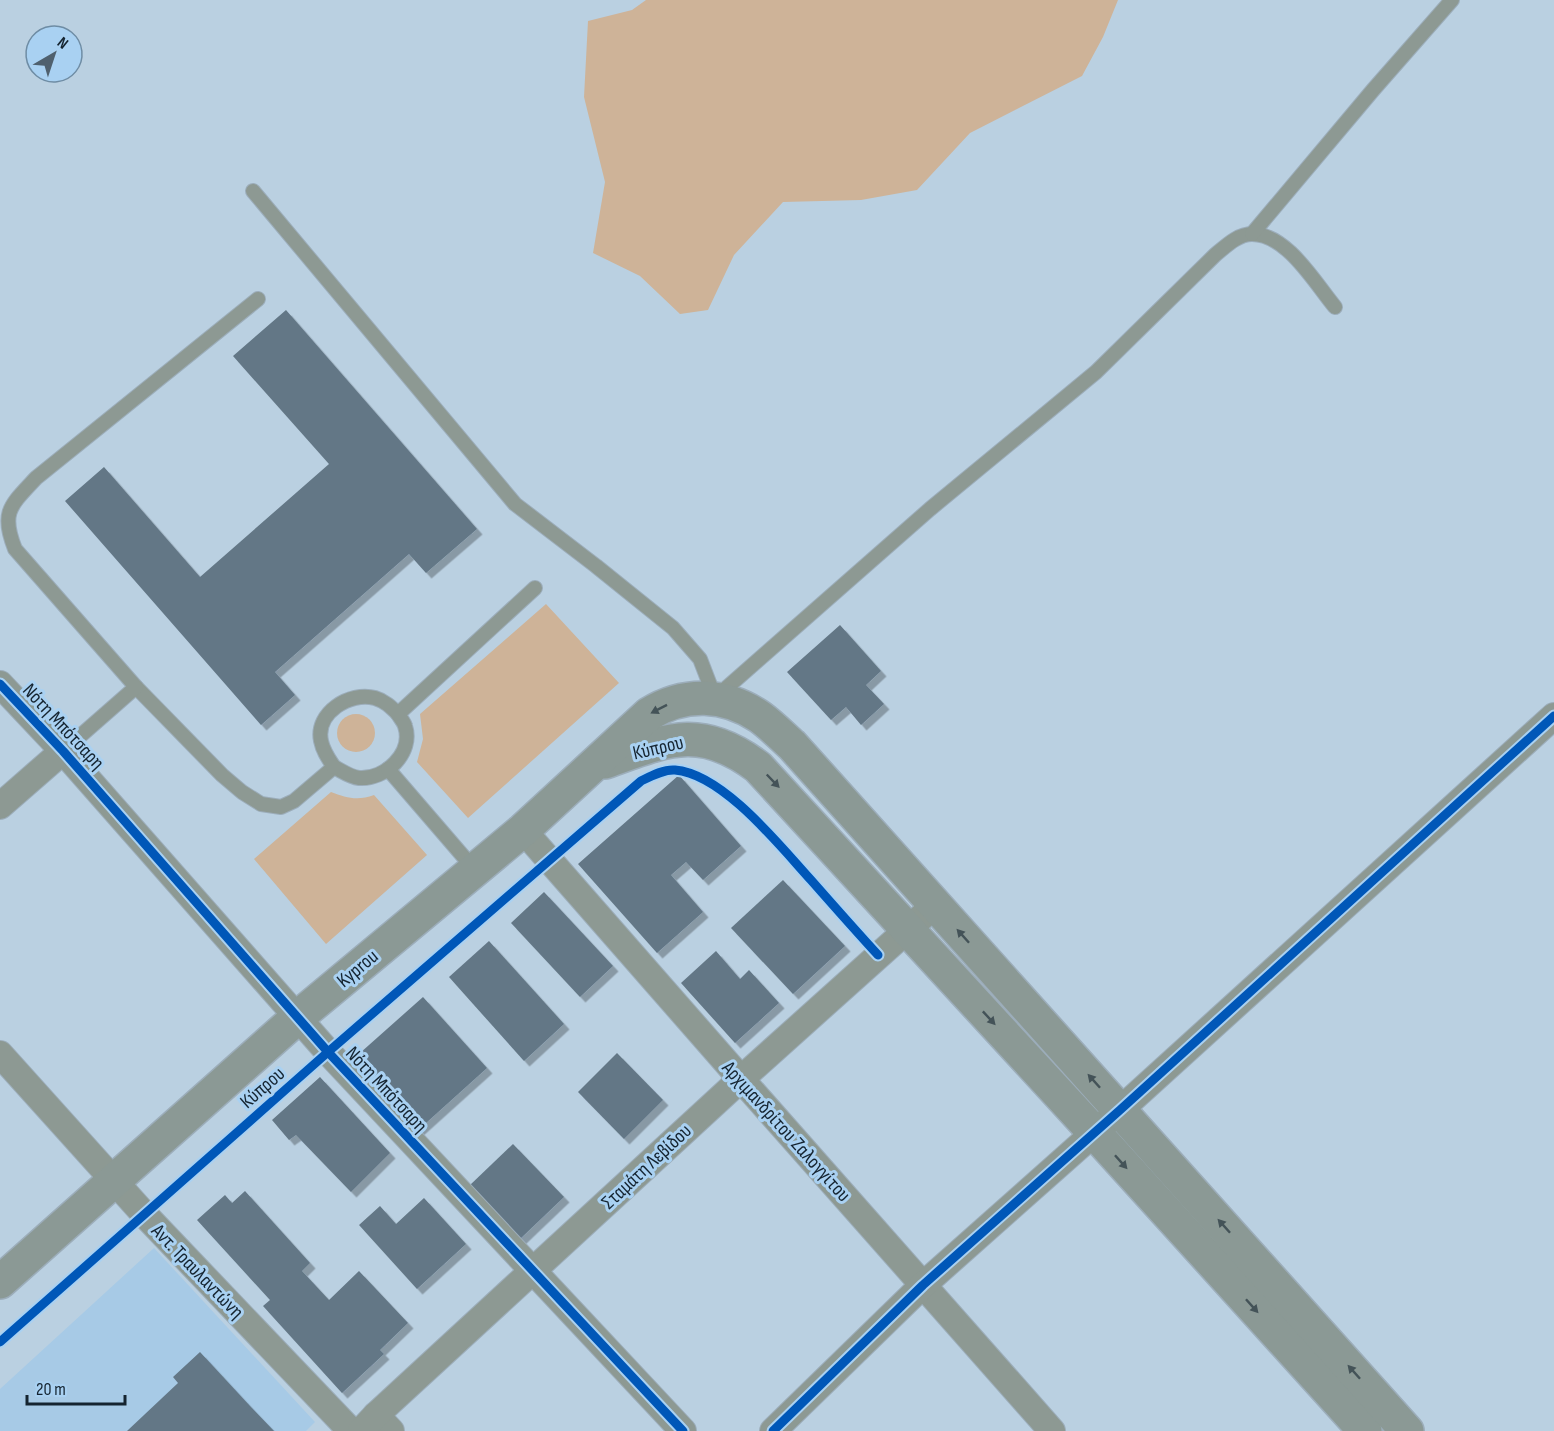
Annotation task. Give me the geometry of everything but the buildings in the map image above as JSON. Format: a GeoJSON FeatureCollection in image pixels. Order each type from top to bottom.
{"type":"FeatureCollection","features":[{"type":"Feature","properties":{"kind":"main road","name":"Kyprou"},"geometry":{"type":"LineString","coordinates":[[0,1282],[298,1017],[523,830],[649,714],[659,707],[686,699],[725,701]]}},
{"type":"Feature","properties":{"kind":"main road"},"geometry":{"type":"LineString","coordinates":[[725,701],[761,718],[792,746],[1120,1110],[1377,1427]]}},
{"type":"Feature","properties":{"kind":"main road","name":"Κύπρου"},"geometry":{"type":"LineString","coordinates":[[591,767],[674,739],[701,740],[748,759],[773,781],[1094,1132],[1377,1427]]}},
{"type":"Feature","properties":{"kind":"street","name":"Νότη Μπότσαρη"},"geometry":{"type":"LineString","coordinates":[[0,684],[63,751],[298,1017],[683,1431]]}},
{"type":"Feature","properties":{"kind":"street"},"geometry":{"type":"LineString","coordinates":[[772,1431],[923,1285],[1120,1110],[1554,716]]}},
{"type":"Feature","properties":{"kind":"street"},"geometry":{"type":"LineString","coordinates":[[0,806],[63,751]]}},
{"type":"Feature","properties":{"kind":"street","name":"Αρχιμανδρίτου Ζαλογγίτου"},"geometry":{"type":"LineString","coordinates":[[523,830],[1052,1431]]}},
{"type":"Feature","properties":{"kind":"street","name":"Σταμάτη Λεβίδου"},"geometry":{"type":"LineString","coordinates":[[376,1426],[532,1271],[935,905]]}},
{"type":"Feature","properties":{"kind":"street","name":"Αντ. Τραυλαντώνη"},"geometry":{"type":"LineString","coordinates":[[0,1054],[113,1180],[351,1431]]}},
{"type":"Feature","properties":{"kind":"lane"},"geometry":{"type":"LineString","coordinates":[[1252,234],[1372,90],[1452,0]]}},
{"type":"Feature","properties":{"kind":"lane"},"geometry":{"type":"LineString","coordinates":[[253,191],[515,504],[673,628],[700,659],[725,701],[930,509],[1096,372],[1215,255],[1235,239],[1252,234],[1271,239],[1288,250],[1335,307]]}},
{"type":"Feature","properties":{"kind":"lane"},"geometry":{"type":"LineString","coordinates":[[258,300],[36,478],[9,512],[7,529],[15,549],[136,687],[222,775],[242,792],[261,804],[281,807],[294,801],[334,767]]}},
{"type":"Feature","properties":{"kind":"lane"},"geometry":{"type":"LineString","coordinates":[[398,714],[535,588]]}},
{"type":"Feature","properties":{"kind":"lane"},"geometry":{"type":"LineString","coordinates":[[63,751],[136,687]]}},
{"type":"Feature","properties":{"kind":"lane"},"geometry":{"type":"LineString","coordinates":[[359,696],[373,697],[384,701],[398,714],[405,726],[406,745],[401,755],[388,769],[373,776],[358,778],[334,767],[324,752],[320,739],[321,729],[336,707],[347,699],[359,696]]}},
{"type":"Feature","properties":{"kind":"lane"},"geometry":{"type":"LineString","coordinates":[[388,769],[475,870]]}},
{"type":"Feature","properties":{"kind":"shaded area"},"geometry":{"type":"Polygon","coordinates":[[[646,0],[1118,0],[1103,37],[1082,76],[970,133],[917,190],[861,200],[783,202],[734,255],[708,310],[680,314],[640,276],[593,253],[605,182],[584,97],[588,21],[632,10],[646,0]]]}},
{"type":"Feature","properties":{"kind":"shaded area"},"geometry":{"type":"Polygon","coordinates":[[[546,604],[619,683],[468,818],[417,762],[423,739],[420,714],[546,604]]]}},
{"type":"Feature","properties":{"kind":"shaded area"},"geometry":{"type":"Polygon","coordinates":[[[356,714],[370,719],[375,733],[370,747],[356,752],[342,747],[337,733],[342,719],[356,714]]]}},
{"type":"Feature","properties":{"kind":"shaded area"},"geometry":{"type":"Polygon","coordinates":[[[331,792],[352,798],[374,795],[427,855],[326,944],[254,859],[331,792]]]}},
{"type":"Feature","properties":{"kind":"shaded area"},"geometry":{"type":"Polygon","coordinates":[[[154,1248],[315,1422],[306,1431],[0,1431],[0,1389],[154,1248]]]}},
{"type":"Feature","properties":{"kind":"cycle path"},"geometry":{"type":"LineString","coordinates":[[0,684],[63,751],[328,1052],[683,1431]]}},
{"type":"Feature","properties":{"kind":"cycle path"},"geometry":{"type":"LineString","coordinates":[[773,1431],[923,1285],[1120,1110],[1554,716]]}},
{"type":"Feature","properties":{"kind":"cycle path"},"geometry":{"type":"LineString","coordinates":[[0,1342],[328,1052],[641,781],[653,775],[671,770],[693,774],[731,798],[767,831],[878,955]]}}]}
